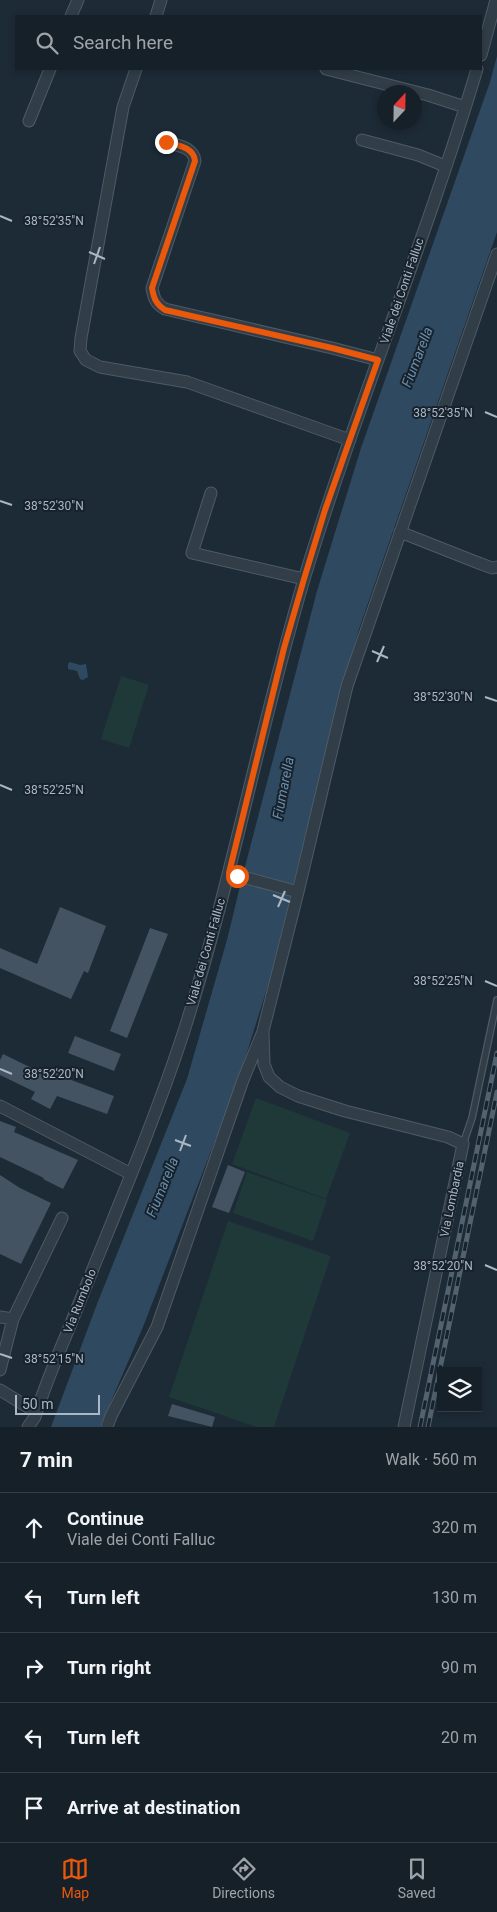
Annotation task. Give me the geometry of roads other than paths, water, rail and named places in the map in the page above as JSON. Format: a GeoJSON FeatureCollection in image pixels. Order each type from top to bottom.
{"type":"FeatureCollection","features":[{"type":"Feature","properties":{"kind":"street"},"geometry":{"type":"LineString","coordinates":[[71,15],[78,0]]}},
{"type":"Feature","properties":{"kind":"street"},"geometry":{"type":"LineString","coordinates":[[156,15],[161,0]]}},
{"type":"Feature","properties":{"kind":"street"},"geometry":{"type":"LineString","coordinates":[[482,51],[496,0]]}},
{"type":"Feature","properties":{"kind":"street"},"geometry":{"type":"LineString","coordinates":[[29,121],[50,70]]}},
{"type":"Feature","properties":{"kind":"street"},"geometry":{"type":"LineString","coordinates":[[136,70],[123,108],[80,351],[86,360],[100,367],[188,382],[350,440]]}},
{"type":"Feature","properties":{"kind":"street"},"geometry":{"type":"LineString","coordinates":[[330,70],[428,94],[465,107]]}},
{"type":"Feature","properties":{"kind":"street","name":"Viale dei Conti Falluc"},"geometry":{"type":"LineString","coordinates":[[131,1174],[183,1033],[208,951],[284,648],[304,579],[477,70]]}},
{"type":"Feature","properties":{"kind":"street"},"geometry":{"type":"LineString","coordinates":[[362,140],[418,155],[445,166]]}},
{"type":"Feature","properties":{"kind":"street"},"geometry":{"type":"LineString","coordinates":[[166,142],[189,150],[195,156],[195,161],[152,288],[158,305],[165,310],[378,360]]}},
{"type":"Feature","properties":{"kind":"street"},"geometry":{"type":"LineString","coordinates":[[107,1427],[157,1327],[242,1080],[263,1031],[347,686],[497,254]]}},
{"type":"Feature","properties":{"kind":"street"},"geometry":{"type":"LineString","coordinates":[[211,493],[192,553],[304,579]]}},
{"type":"Feature","properties":{"kind":"street"},"geometry":{"type":"LineString","coordinates":[[400,532],[492,568],[497,567]]}},
{"type":"Feature","properties":{"kind":"street"},"geometry":{"type":"LineString","coordinates":[[229,873],[296,891]]}},
{"type":"Feature","properties":{"kind":"street"},"geometry":{"type":"LineString","coordinates":[[263,1031],[264,1064],[269,1077],[280,1087],[298,1096],[350,1112],[448,1137],[463,1144]]}},
{"type":"Feature","properties":{"kind":"street"},"geometry":{"type":"LineString","coordinates":[[0,1106],[131,1174]]}},
{"type":"Feature","properties":{"kind":"street","name":"Via Lombardia"},"geometry":{"type":"LineString","coordinates":[[404,1427],[463,1144]]}},
{"type":"Feature","properties":{"kind":"street","name":"Via Rumbolo"},"geometry":{"type":"LineString","coordinates":[[33,1421],[131,1174]]}},
{"type":"Feature","properties":{"kind":"street"},"geometry":{"type":"LineString","coordinates":[[0,1370],[13,1319],[62,1218]]}},
{"type":"Feature","properties":{"kind":"street"},"geometry":{"type":"LineString","coordinates":[[0,1317],[13,1319]]}},
{"type":"Feature","properties":{"kind":"street"},"geometry":{"type":"LineString","coordinates":[[0,1390],[33,1421]]}},
{"type":"Feature","properties":{"kind":"lane","name":"Via Lombardia"},"geometry":{"type":"LineString","coordinates":[[463,1144],[472,1118],[497,1000]]}},
{"type":"Feature","properties":{"kind":"water","name":"Fiumarella"},"geometry":{"type":"Polygon","coordinates":[[[497,56],[497,232],[359,629],[333,723],[270,979],[238,1081],[143,1327],[100,1427],[51,1427],[97,1304],[187,1079],[227,940],[317,591],[361,448],[490,82],[497,56]]]}},
{"type":"Feature","properties":{"kind":"water"},"geometry":{"type":"Polygon","coordinates":[[[70,662],[80,665],[86,664],[88,677],[83,680],[80,679],[77,671],[68,669],[70,662]]]}},
{"type":"Feature","properties":{"kind":"railway"},"geometry":{"type":"LineString","coordinates":[[420,1427],[497,1053]]}},
{"type":"Feature","properties":{"kind":"railway"},"geometry":{"type":"LineString","coordinates":[[428,1427],[497,1092]]}}]}
